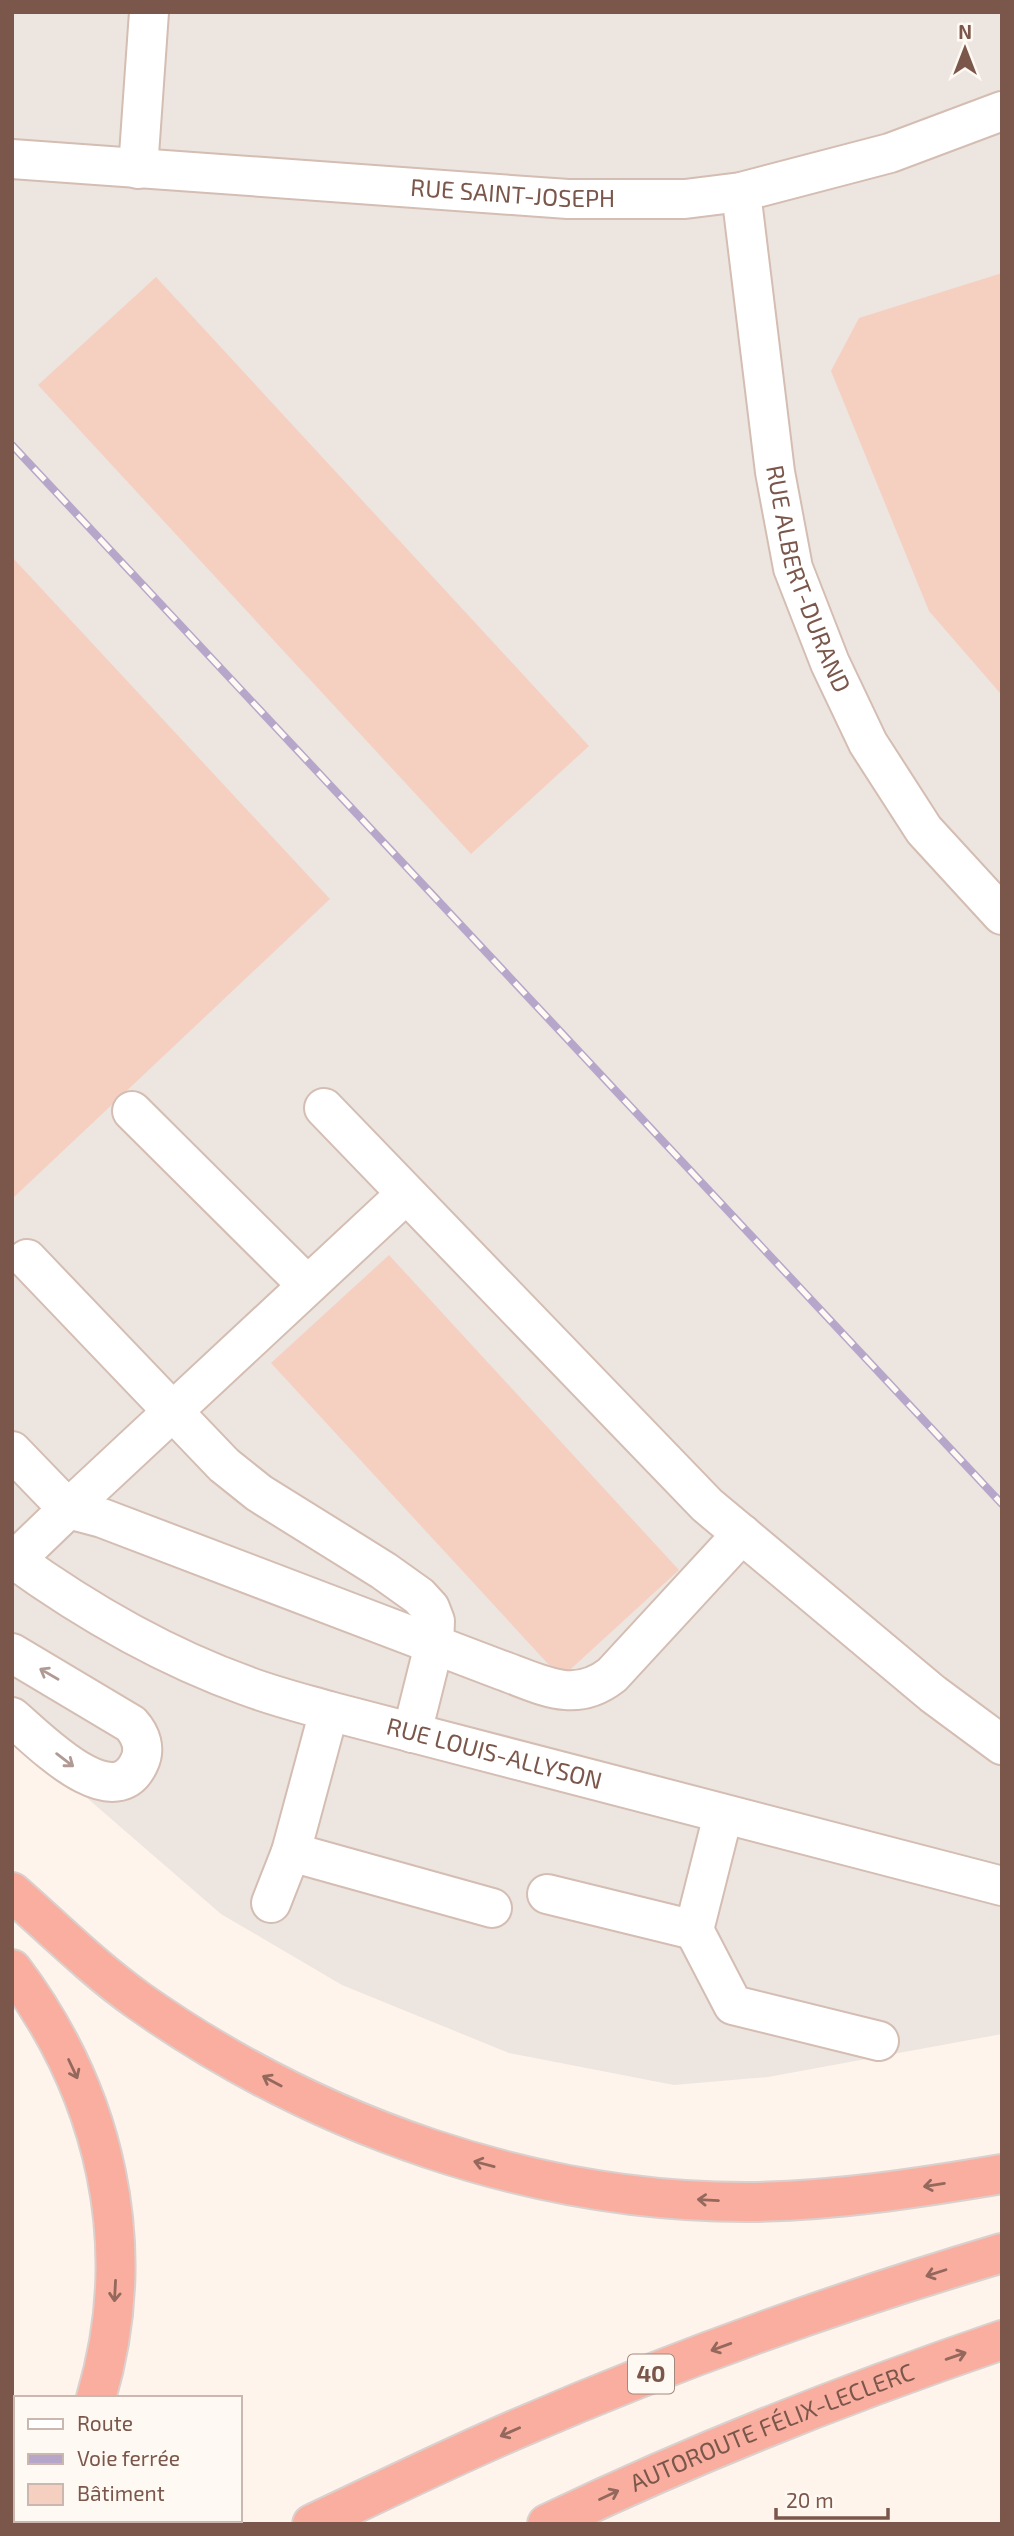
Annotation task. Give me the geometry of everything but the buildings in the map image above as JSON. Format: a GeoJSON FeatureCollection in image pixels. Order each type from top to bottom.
{"type":"FeatureCollection","features":[{"type":"Feature","properties":{"kind":"highway"},"geometry":{"type":"LineString","coordinates":[[12,1892],[107,1976],[206,2045],[281,2086],[355,2121],[472,2161],[551,2180],[631,2194],[747,2202],[844,2197],[1002,2174]]}},
{"type":"Feature","properties":{"kind":"highway"},"geometry":{"type":"LineString","coordinates":[[12,1969],[41,2009],[66,2055],[87,2102],[105,2165],[114,2230],[116,2277],[110,2337],[96,2396]]}},
{"type":"Feature","properties":{"kind":"highway","name":"40"},"geometry":{"type":"LineString","coordinates":[[312,2524],[517,2429],[640,2378],[844,2303],[1002,2253]]}},
{"type":"Feature","properties":{"kind":"highway","name":"AUTOROUTE FÉLIX-LECLERC"},"geometry":{"type":"LineString","coordinates":[[547,2524],[654,2474],[795,2415],[1002,2340]]}},
{"type":"Feature","properties":{"kind":"street"},"geometry":{"type":"LineString","coordinates":[[138,169],[149,12]]}},
{"type":"Feature","properties":{"kind":"street","name":"RUE SAINT-JOSEPH"},"geometry":{"type":"LineString","coordinates":[[12,159],[568,199],[685,199],[741,192],[890,153],[1002,111]]}},
{"type":"Feature","properties":{"kind":"street","name":"RUE ALBERT-DURAND"},"geometry":{"type":"LineString","coordinates":[[741,192],[775,472],[793,568],[830,663],[868,743],[924,830],[1002,915]]}},
{"type":"Feature","properties":{"kind":"street"},"geometry":{"type":"LineString","coordinates":[[324,1108],[687,1485],[933,1694],[1002,1745]]}},
{"type":"Feature","properties":{"kind":"street"},"geometry":{"type":"LineString","coordinates":[[132,1111],[307,1285]]}},
{"type":"Feature","properties":{"kind":"street"},"geometry":{"type":"LineString","coordinates":[[14,1559],[406,1194]]}},
{"type":"Feature","properties":{"kind":"street"},"geometry":{"type":"LineString","coordinates":[[27,1259],[225,1465],[259,1493],[384,1571],[430,1608],[435,1621],[434,1645],[412,1733]]}},
{"type":"Feature","properties":{"kind":"street"},"geometry":{"type":"LineString","coordinates":[[12,1451],[68,1508],[126,1527],[434,1645],[553,1688],[573,1691],[592,1688],[612,1675],[742,1534]]}},
{"type":"Feature","properties":{"kind":"street","name":"RUE LOUIS-ALLYSON"},"geometry":{"type":"LineString","coordinates":[[14,1559],[101,1616],[174,1655],[248,1687],[412,1733],[1002,1886]]}},
{"type":"Feature","properties":{"kind":"street"},"geometry":{"type":"LineString","coordinates":[[12,1653],[131,1724],[142,1742],[140,1761],[132,1773],[119,1782],[93,1779],[58,1755],[12,1717]]}},
{"type":"Feature","properties":{"kind":"street"},"geometry":{"type":"LineString","coordinates":[[271,1903],[290,1852],[329,1711]]}},
{"type":"Feature","properties":{"kind":"street"},"geometry":{"type":"LineString","coordinates":[[723,1815],[694,1930],[733,2006],[878,2041]]}},
{"type":"Feature","properties":{"kind":"street"},"geometry":{"type":"LineString","coordinates":[[290,1852],[492,1908]]}},
{"type":"Feature","properties":{"kind":"street"},"geometry":{"type":"LineString","coordinates":[[547,1894],[694,1930]]}},
{"type":"Feature","properties":{"kind":"shaded area"},"geometry":{"type":"Polygon","coordinates":[[[12,12],[1002,12],[1002,2034],[768,2077],[674,2085],[509,2053],[342,1985],[221,1914],[12,1733],[12,12]]]}},
{"type":"Feature","properties":{"kind":"railway"},"geometry":{"type":"LineString","coordinates":[[12,445],[1002,1504]]}}]}
